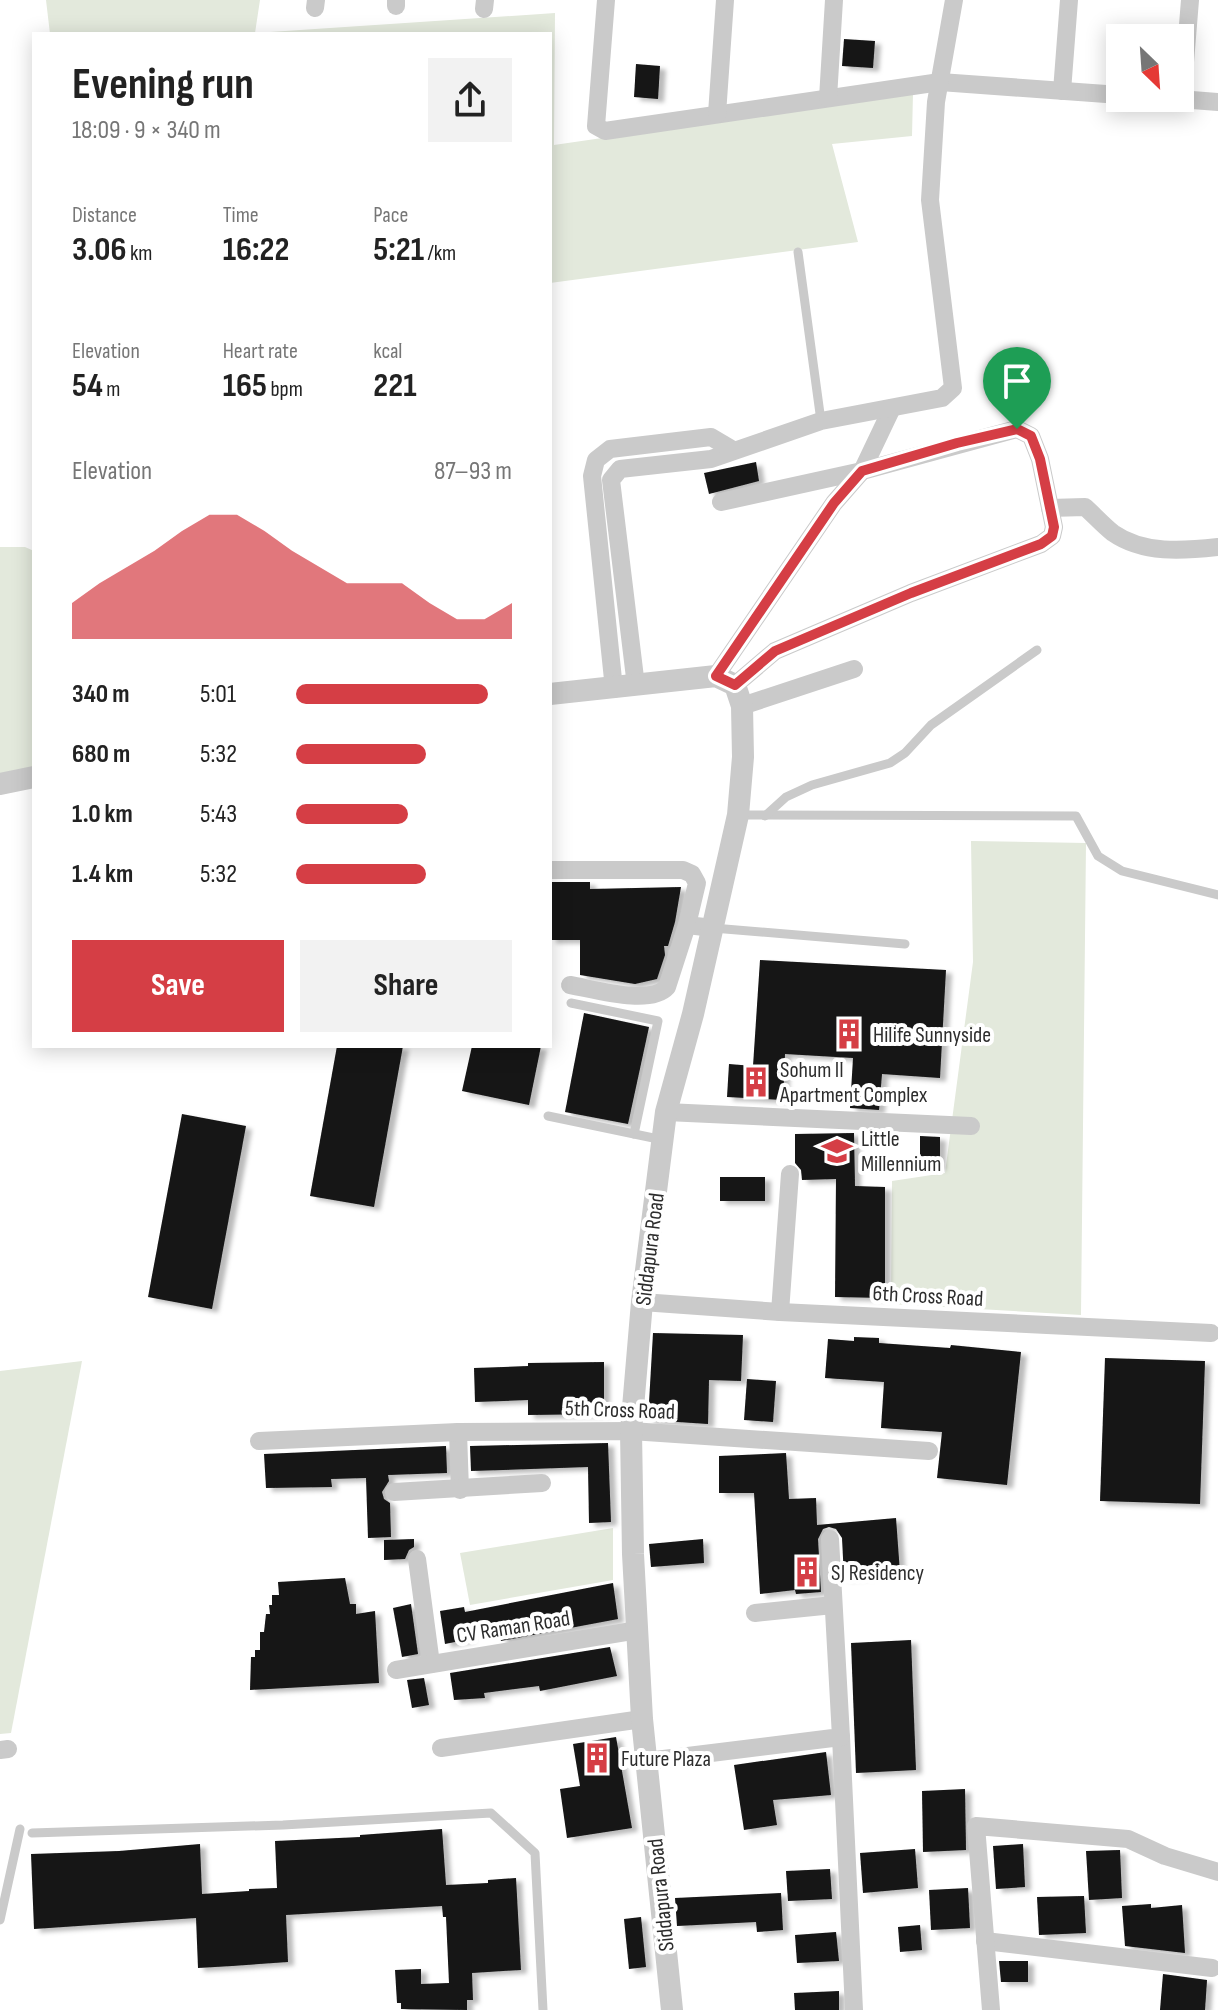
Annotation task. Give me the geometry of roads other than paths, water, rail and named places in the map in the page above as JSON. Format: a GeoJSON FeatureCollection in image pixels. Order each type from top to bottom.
{"type":"FeatureCollection","features":[{"type":"Feature","properties":{"kind":"street"},"geometry":{"type":"LineString","coordinates":[[606,0],[596,126],[605,131],[940,82],[1106,94]]}},
{"type":"Feature","properties":{"kind":"street"},"geometry":{"type":"LineString","coordinates":[[717,114],[725,0]]}},
{"type":"Feature","properties":{"kind":"street"},"geometry":{"type":"LineString","coordinates":[[828,98],[834,0]]}},
{"type":"Feature","properties":{"kind":"street"},"geometry":{"type":"LineString","coordinates":[[625,688],[611,480],[620,469],[711,459],[821,421],[942,398],[953,388],[930,200],[936,102],[954,0]]}},
{"type":"Feature","properties":{"kind":"street"},"geometry":{"type":"LineString","coordinates":[[1062,91],[1069,0]]}},
{"type":"Feature","properties":{"kind":"street"},"geometry":{"type":"LineString","coordinates":[[1186,24],[1190,0]]}},
{"type":"Feature","properties":{"kind":"street"},"geometry":{"type":"LineString","coordinates":[[1194,100],[1218,102]]}},
{"type":"Feature","properties":{"kind":"street"},"geometry":{"type":"LineString","coordinates":[[731,689],[834,503],[862,471],[892,408]]}},
{"type":"Feature","properties":{"kind":"street"},"geometry":{"type":"LineString","coordinates":[[721,502],[862,471],[1017,429],[1031,436],[1040,459],[1054,527],[1052,536],[1041,544],[911,593],[775,651],[731,689]]}},
{"type":"Feature","properties":{"kind":"street"},"geometry":{"type":"LineString","coordinates":[[1050,508],[1085,507],[1115,534],[1148,548],[1187,550],[1218,547]]}},
{"type":"Feature","properties":{"kind":"street"},"geometry":{"type":"LineString","coordinates":[[552,694],[625,688],[731,689],[854,669]]}},
{"type":"Feature","properties":{"kind":"street","name":"Siddapura Road"},"geometry":{"type":"LineString","coordinates":[[672,2010],[642,1719],[633,1554],[631,1431],[642,1302],[666,1112],[693,1014],[738,815],[743,757],[731,689]]}},
{"type":"Feature","properties":{"kind":"street"},"geometry":{"type":"LineString","coordinates":[[0,784],[32,777]]}},
{"type":"Feature","properties":{"kind":"street"},"geometry":{"type":"LineString","coordinates":[[552,870],[683,870],[692,874],[697,883],[667,987],[661,994],[641,997],[571,994]]}},
{"type":"Feature","properties":{"kind":"street"},"geometry":{"type":"LineString","coordinates":[[687,925],[713,928]]}},
{"type":"Feature","properties":{"kind":"street"},"geometry":{"type":"LineString","coordinates":[[666,1112],[971,1126]]}},
{"type":"Feature","properties":{"kind":"street"},"geometry":{"type":"LineString","coordinates":[[780,1312],[790,1174]]}},
{"type":"Feature","properties":{"kind":"street","name":"6th Cross Road"},"geometry":{"type":"LineString","coordinates":[[642,1302],[780,1312],[1211,1333]]}},
{"type":"Feature","properties":{"kind":"street","name":"5th Cross Road"},"geometry":{"type":"LineString","coordinates":[[259,1441],[458,1432],[631,1431],[929,1451]]}},
{"type":"Feature","properties":{"kind":"street"},"geometry":{"type":"LineString","coordinates":[[458,1432],[460,1490]]}},
{"type":"Feature","properties":{"kind":"street"},"geometry":{"type":"LineString","coordinates":[[394,1492],[542,1483]]}},
{"type":"Feature","properties":{"kind":"street"},"geometry":{"type":"LineString","coordinates":[[830,1539],[854,2010]]}},
{"type":"Feature","properties":{"kind":"street"},"geometry":{"type":"LineString","coordinates":[[417,1559],[431,1664]]}},
{"type":"Feature","properties":{"kind":"street"},"geometry":{"type":"LineString","coordinates":[[755,1613],[833,1605]]}},
{"type":"Feature","properties":{"kind":"street","name":"CV Raman Road"},"geometry":{"type":"LineString","coordinates":[[396,1670],[638,1630]]}},
{"type":"Feature","properties":{"kind":"street"},"geometry":{"type":"LineString","coordinates":[[441,1748],[642,1719]]}},
{"type":"Feature","properties":{"kind":"street"},"geometry":{"type":"LineString","coordinates":[[647,1761],[841,1737]]}},
{"type":"Feature","properties":{"kind":"street"},"geometry":{"type":"LineString","coordinates":[[991,2010],[976,1826],[1128,1839],[1165,1856],[1218,1872]]}},
{"type":"Feature","properties":{"kind":"street"},"geometry":{"type":"LineString","coordinates":[[985,1941],[1212,1968]]}},
{"type":"Feature","properties":{"kind":"lane"},"geometry":{"type":"LineString","coordinates":[[798,252],[821,421]]}},
{"type":"Feature","properties":{"kind":"lane"},"geometry":{"type":"LineString","coordinates":[[765,816],[786,797],[812,785],[890,763],[905,753],[931,725],[1037,650]]}},
{"type":"Feature","properties":{"kind":"lane"},"geometry":{"type":"LineString","coordinates":[[738,815],[1076,816],[1098,856],[1122,871],[1218,895]]}},
{"type":"Feature","properties":{"kind":"lane"},"geometry":{"type":"LineString","coordinates":[[713,928],[905,944]]}},
{"type":"Feature","properties":{"kind":"lane"},"geometry":{"type":"LineString","coordinates":[[571,994],[658,1021],[634,1134]]}},
{"type":"Feature","properties":{"kind":"lane"},"geometry":{"type":"LineString","coordinates":[[548,1116],[663,1140]]}},
{"type":"Feature","properties":{"kind":"lane"},"geometry":{"type":"LineString","coordinates":[[32,1833],[283,1825],[491,1813],[535,1853],[543,2010]]}},
{"type":"Feature","properties":{"kind":"lane"},"geometry":{"type":"LineString","coordinates":[[0,1920],[20,1829]]}},
{"type":"Feature","properties":{"kind":"place","name":"Hilife Sunnyside"},"geometry":{"type":"Point","coordinates":[849,1034]}},
{"type":"Feature","properties":{"kind":"place","name":"Sohum II Apartment Complex"},"geometry":{"type":"Point","coordinates":[756,1082]}},
{"type":"Feature","properties":{"kind":"place","name":"Little Millennium"},"geometry":{"type":"Point","coordinates":[837,1151]}},
{"type":"Feature","properties":{"kind":"place","name":"SJ Residency"},"geometry":{"type":"Point","coordinates":[807,1572]}},
{"type":"Feature","properties":{"kind":"place","name":"Future Plaza"},"geometry":{"type":"Point","coordinates":[597,1758]}}]}
